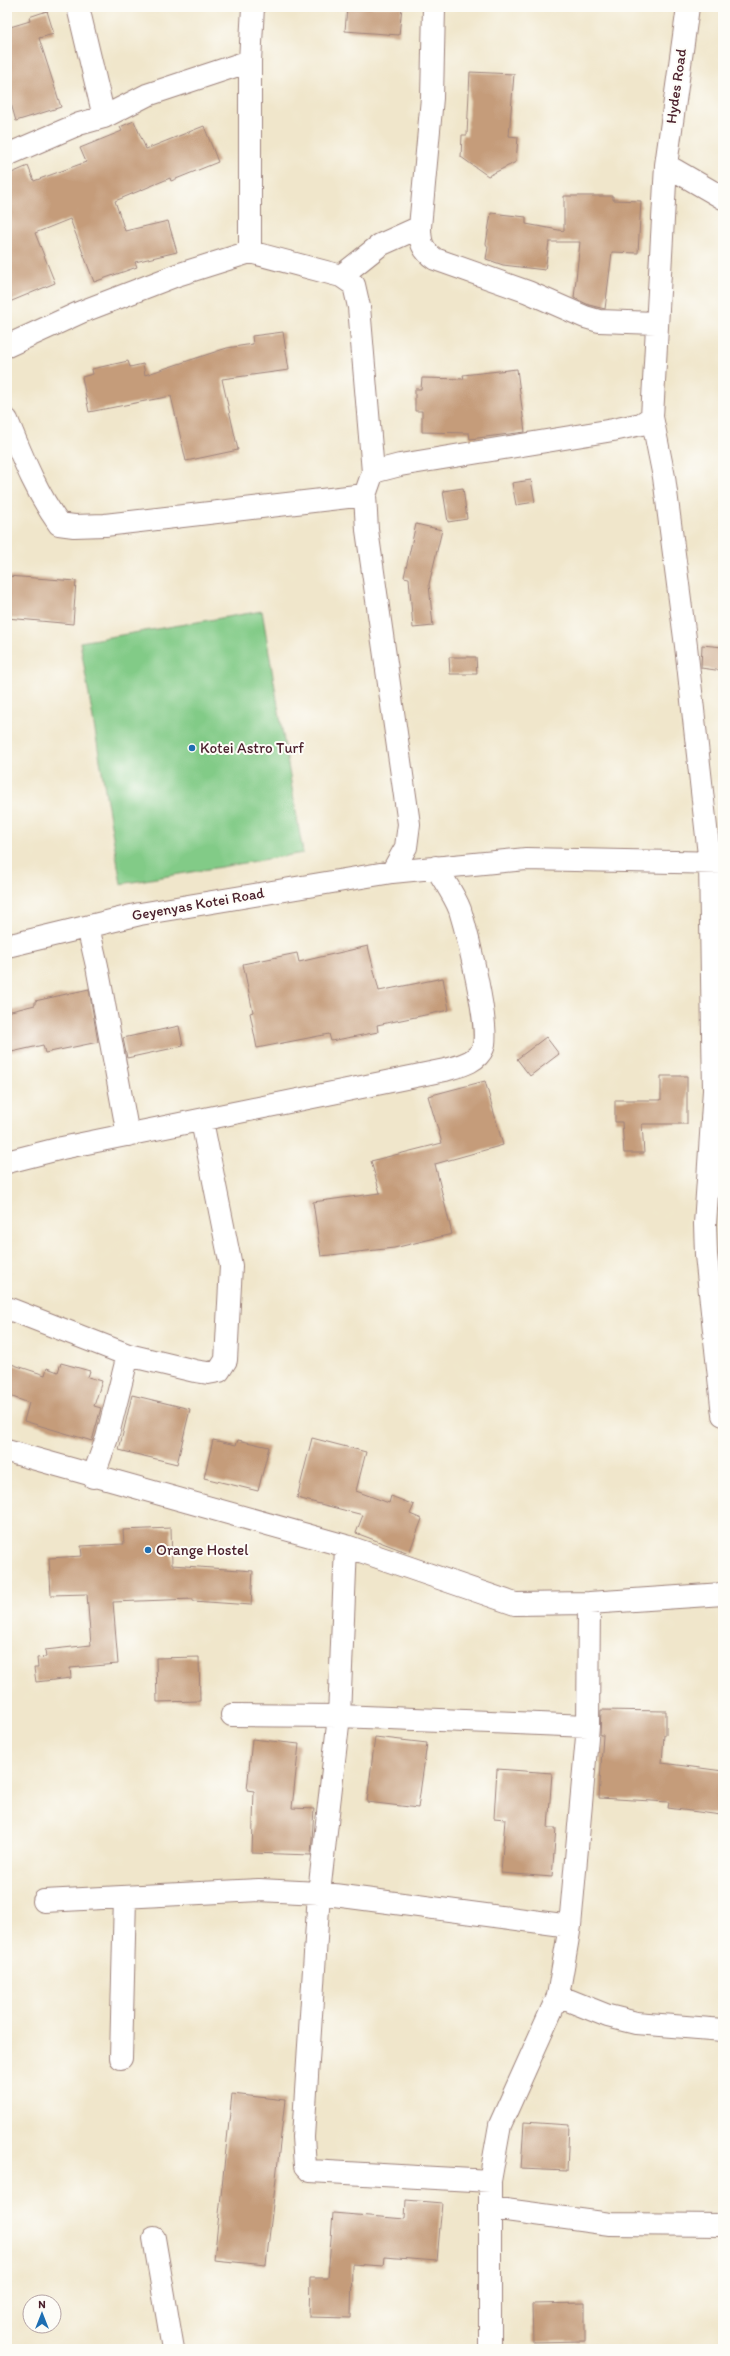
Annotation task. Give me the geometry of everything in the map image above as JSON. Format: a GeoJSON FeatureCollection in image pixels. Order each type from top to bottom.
{"type":"FeatureCollection","features":[{"type":"Feature","properties":{"kind":"street"},"geometry":{"type":"LineString","coordinates":[[78,7],[104,118]]}},
{"type":"Feature","properties":{"kind":"street"},"geometry":{"type":"LineString","coordinates":[[250,252],[250,61],[253,7]]}},
{"type":"Feature","properties":{"kind":"street"},"geometry":{"type":"LineString","coordinates":[[434,7],[432,98],[420,227],[420,240],[425,252],[435,259],[528,292],[585,317],[598,321],[656,323]]}},
{"type":"Feature","properties":{"kind":"street","name":"Hydes Road"},"geometry":{"type":"LineString","coordinates":[[688,7],[666,165],[656,323],[652,417],[664,477],[717,863],[714,1090],[705,1224],[706,1255],[723,1415]]}},
{"type":"Feature","properties":{"kind":"street"},"geometry":{"type":"LineString","coordinates":[[7,156],[79,124],[104,118],[147,95],[250,61]]}},
{"type":"Feature","properties":{"kind":"street"},"geometry":{"type":"LineString","coordinates":[[666,165],[723,198]]}},
{"type":"Feature","properties":{"kind":"street"},"geometry":{"type":"LineString","coordinates":[[341,276],[380,245],[420,227]]}},
{"type":"Feature","properties":{"kind":"street"},"geometry":{"type":"LineString","coordinates":[[7,346],[81,312],[177,275],[250,252],[341,276],[354,285],[359,307],[373,472],[365,495],[367,530],[409,824],[406,847],[392,872]]}},
{"type":"Feature","properties":{"kind":"street"},"geometry":{"type":"LineString","coordinates":[[373,472],[400,465],[613,430],[641,424],[652,417]]}},
{"type":"Feature","properties":{"kind":"street"},"geometry":{"type":"LineString","coordinates":[[7,420],[37,488],[59,524],[74,526],[105,525],[365,495]]}},
{"type":"Feature","properties":{"kind":"street","name":"Geyenyas Kotei Road"},"geometry":{"type":"LineString","coordinates":[[7,946],[140,914],[200,902],[392,872],[526,859],[717,863]]}},
{"type":"Feature","properties":{"kind":"street"},"geometry":{"type":"LineString","coordinates":[[7,1162],[56,1150],[445,1070],[473,1061],[483,1048],[485,1032],[475,969],[460,909],[436,868]]}},
{"type":"Feature","properties":{"kind":"street"},"geometry":{"type":"LineString","coordinates":[[88,927],[97,966],[128,1136]]}},
{"type":"Feature","properties":{"kind":"street"},"geometry":{"type":"LineString","coordinates":[[7,1308],[128,1355],[208,1373],[219,1371],[226,1360],[231,1266],[202,1121]]}},
{"type":"Feature","properties":{"kind":"street"},"geometry":{"type":"LineString","coordinates":[[93,1477],[107,1438],[128,1355]]}},
{"type":"Feature","properties":{"kind":"street"},"geometry":{"type":"LineString","coordinates":[[7,1451],[93,1477],[346,1546],[515,1604],[589,1603],[723,1594]]}},
{"type":"Feature","properties":{"kind":"street"},"geometry":{"type":"LineString","coordinates":[[346,1546],[338,1716],[319,1893],[303,2137],[305,2166],[310,2171],[490,2181]]}},
{"type":"Feature","properties":{"kind":"street"},"geometry":{"type":"LineString","coordinates":[[490,2349],[490,2181],[500,2125],[558,1996],[570,1926],[588,1726],[589,1603]]}},
{"type":"Feature","properties":{"kind":"street"},"geometry":{"type":"LineString","coordinates":[[232,1715],[338,1716],[588,1726]]}},
{"type":"Feature","properties":{"kind":"street"},"geometry":{"type":"LineString","coordinates":[[44,1901],[259,1890],[319,1893],[570,1926]]}},
{"type":"Feature","properties":{"kind":"street"},"geometry":{"type":"LineString","coordinates":[[121,2058],[125,1897]]}},
{"type":"Feature","properties":{"kind":"street"},"geometry":{"type":"LineString","coordinates":[[558,1996],[608,2016],[636,2023],[723,2030]]}},
{"type":"Feature","properties":{"kind":"street"},"geometry":{"type":"LineString","coordinates":[[491,2208],[610,2224],[723,2226]]}},
{"type":"Feature","properties":{"kind":"street"},"geometry":{"type":"LineString","coordinates":[[154,2238],[173,2349]]}},
{"type":"Feature","properties":{"kind":"green space","name":"Kotei Astro Turf"},"geometry":{"type":"Polygon","coordinates":[[[262,611],[303,853],[121,884],[80,642],[262,611]]]}},
{"type":"Feature","properties":{"kind":"building"},"geometry":{"type":"Polygon","coordinates":[[[347,7],[402,7],[399,35],[345,31],[347,7]]]}},
{"type":"Feature","properties":{"kind":"building"},"geometry":{"type":"Polygon","coordinates":[[[47,11],[54,34],[39,38],[61,107],[16,121],[7,90],[7,28],[30,21],[29,17],[47,11]]]}},
{"type":"Feature","properties":{"kind":"building"},"geometry":{"type":"Polygon","coordinates":[[[470,72],[514,74],[509,136],[518,137],[516,162],[488,176],[461,157],[462,135],[467,135],[470,72]]]}},
{"type":"Feature","properties":{"kind":"building"},"geometry":{"type":"Polygon","coordinates":[[[134,121],[146,149],[204,126],[218,162],[171,181],[170,178],[115,201],[125,231],[168,221],[177,252],[135,262],[137,267],[94,282],[70,219],[35,233],[55,283],[7,303],[7,175],[28,166],[34,181],[86,162],[80,148],[122,131],[120,127],[134,121]]]}},
{"type":"Feature","properties":{"kind":"building"},"geometry":{"type":"Polygon","coordinates":[[[564,196],[613,196],[613,200],[641,201],[638,253],[612,252],[605,309],[589,305],[574,298],[580,242],[549,242],[545,270],[503,265],[486,259],[488,247],[486,244],[491,213],[526,217],[526,224],[564,231],[564,196]]]}},
{"type":"Feature","properties":{"kind":"building"},"geometry":{"type":"Polygon","coordinates":[[[283,332],[289,370],[222,379],[238,450],[186,461],[171,396],[89,412],[82,377],[93,374],[92,369],[128,361],[130,367],[143,364],[145,375],[227,348],[253,344],[252,336],[283,332]]]}},
{"type":"Feature","properties":{"kind":"building"},"geometry":{"type":"Polygon","coordinates":[[[517,369],[525,432],[470,439],[469,433],[422,432],[422,411],[415,411],[415,389],[421,389],[422,378],[464,379],[463,375],[517,369]]]}},
{"type":"Feature","properties":{"kind":"building"},"geometry":{"type":"Polygon","coordinates":[[[531,480],[535,502],[516,505],[512,483],[531,480]]]}},
{"type":"Feature","properties":{"kind":"building"},"geometry":{"type":"Polygon","coordinates":[[[463,488],[467,519],[448,522],[443,491],[463,488]]]}},
{"type":"Feature","properties":{"kind":"building"},"geometry":{"type":"Polygon","coordinates":[[[416,524],[442,530],[429,584],[433,626],[413,628],[409,578],[404,577],[416,524]]]}},
{"type":"Feature","properties":{"kind":"building"},"geometry":{"type":"Polygon","coordinates":[[[7,576],[76,581],[73,624],[7,618],[7,576]]]}},
{"type":"Feature","properties":{"kind":"building"},"geometry":{"type":"Polygon","coordinates":[[[702,645],[723,647],[723,671],[701,668],[702,645]]]}},
{"type":"Feature","properties":{"kind":"building"},"geometry":{"type":"Polygon","coordinates":[[[449,657],[476,657],[477,674],[450,674],[449,657]]]}},
{"type":"Feature","properties":{"kind":"building"},"geometry":{"type":"Polygon","coordinates":[[[368,946],[379,991],[443,978],[449,1010],[377,1025],[378,1032],[331,1041],[329,1034],[257,1048],[250,1013],[253,1012],[243,964],[297,953],[299,962],[368,946]]]}},
{"type":"Feature","properties":{"kind":"building"},"geometry":{"type":"Polygon","coordinates":[[[89,989],[98,1042],[45,1053],[43,1045],[7,1053],[7,1012],[35,1005],[35,1001],[89,989]]]}},
{"type":"Feature","properties":{"kind":"building"},"geometry":{"type":"Polygon","coordinates":[[[179,1026],[183,1046],[127,1058],[123,1038],[179,1026]]]}},
{"type":"Feature","properties":{"kind":"building"},"geometry":{"type":"Polygon","coordinates":[[[546,1037],[559,1054],[530,1076],[517,1059],[546,1037]]]}},
{"type":"Feature","properties":{"kind":"building"},"geometry":{"type":"Polygon","coordinates":[[[661,1076],[687,1076],[687,1124],[642,1124],[644,1153],[624,1153],[622,1122],[615,1122],[615,1100],[661,1100],[661,1076]]]}},
{"type":"Feature","properties":{"kind":"building"},"geometry":{"type":"Polygon","coordinates":[[[485,1081],[503,1145],[435,1164],[452,1234],[394,1248],[321,1256],[313,1202],[380,1193],[371,1161],[442,1143],[428,1096],[485,1081]]]}},
{"type":"Feature","properties":{"kind":"building"},"geometry":{"type":"Polygon","coordinates":[[[61,1363],[90,1371],[88,1377],[102,1381],[94,1406],[101,1408],[92,1441],[24,1421],[29,1403],[7,1395],[7,1378],[11,1364],[45,1375],[47,1368],[58,1372],[61,1363]]]}},
{"type":"Feature","properties":{"kind":"building"},"geometry":{"type":"Polygon","coordinates":[[[132,1395],[190,1409],[177,1464],[119,1450],[132,1395]]]}},
{"type":"Feature","properties":{"kind":"building"},"geometry":{"type":"Polygon","coordinates":[[[312,1438],[366,1452],[356,1491],[389,1503],[391,1496],[414,1505],[410,1514],[422,1519],[409,1553],[356,1533],[363,1515],[297,1498],[312,1438]]]}},
{"type":"Feature","properties":{"kind":"building"},"geometry":{"type":"Polygon","coordinates":[[[213,1440],[236,1445],[238,1440],[269,1447],[258,1491],[204,1478],[213,1440]]]}},
{"type":"Feature","properties":{"kind":"building"},"geometry":{"type":"Polygon","coordinates":[[[171,1528],[172,1565],[253,1571],[251,1605],[193,1601],[193,1599],[113,1602],[118,1664],[70,1668],[71,1678],[36,1682],[34,1668],[38,1668],[37,1658],[46,1657],[45,1650],[91,1645],[87,1594],[51,1595],[49,1558],[82,1556],[81,1546],[124,1544],[123,1530],[171,1528]]]}},
{"type":"Feature","properties":{"kind":"building"},"geometry":{"type":"Polygon","coordinates":[[[199,1657],[200,1701],[157,1702],[156,1658],[199,1657]]]}},
{"type":"Feature","properties":{"kind":"building"},"geometry":{"type":"Polygon","coordinates":[[[601,1710],[666,1711],[666,1735],[664,1735],[662,1763],[723,1771],[721,1815],[668,1808],[669,1802],[599,1798],[603,1735],[600,1735],[601,1710]]]}},
{"type":"Feature","properties":{"kind":"building"},"geometry":{"type":"Polygon","coordinates":[[[375,1737],[427,1743],[418,1808],[367,1802],[375,1737]]]}},
{"type":"Feature","properties":{"kind":"building"},"geometry":{"type":"Polygon","coordinates":[[[252,1739],[299,1744],[292,1808],[314,1809],[311,1855],[252,1853],[254,1791],[247,1790],[252,1739]]]}},
{"type":"Feature","properties":{"kind":"building"},"geometry":{"type":"Polygon","coordinates":[[[497,1769],[552,1773],[548,1828],[556,1828],[552,1877],[501,1873],[505,1819],[494,1818],[497,1769]]]}},
{"type":"Feature","properties":{"kind":"building"},"geometry":{"type":"Polygon","coordinates":[[[232,2094],[285,2100],[266,2265],[214,2260],[232,2094]]]}},
{"type":"Feature","properties":{"kind":"building"},"geometry":{"type":"Polygon","coordinates":[[[524,2122],[569,2125],[567,2171],[521,2169],[524,2122]]]}},
{"type":"Feature","properties":{"kind":"building"},"geometry":{"type":"Polygon","coordinates":[[[406,2200],[442,2203],[437,2261],[384,2257],[383,2266],[352,2264],[351,2318],[309,2317],[310,2278],[328,2278],[333,2213],[405,2219],[406,2200]]]}},
{"type":"Feature","properties":{"kind":"building"},"geometry":{"type":"Polygon","coordinates":[[[585,2303],[585,2341],[533,2342],[532,2304],[585,2303]]]}},
{"type":"Feature","properties":{"kind":"place","name":"Kotei Astro Turf"},"geometry":{"type":"Point","coordinates":[192,748]}},
{"type":"Feature","properties":{"kind":"place","name":"Orange Hostel"},"geometry":{"type":"Point","coordinates":[148,1550]}}]}
